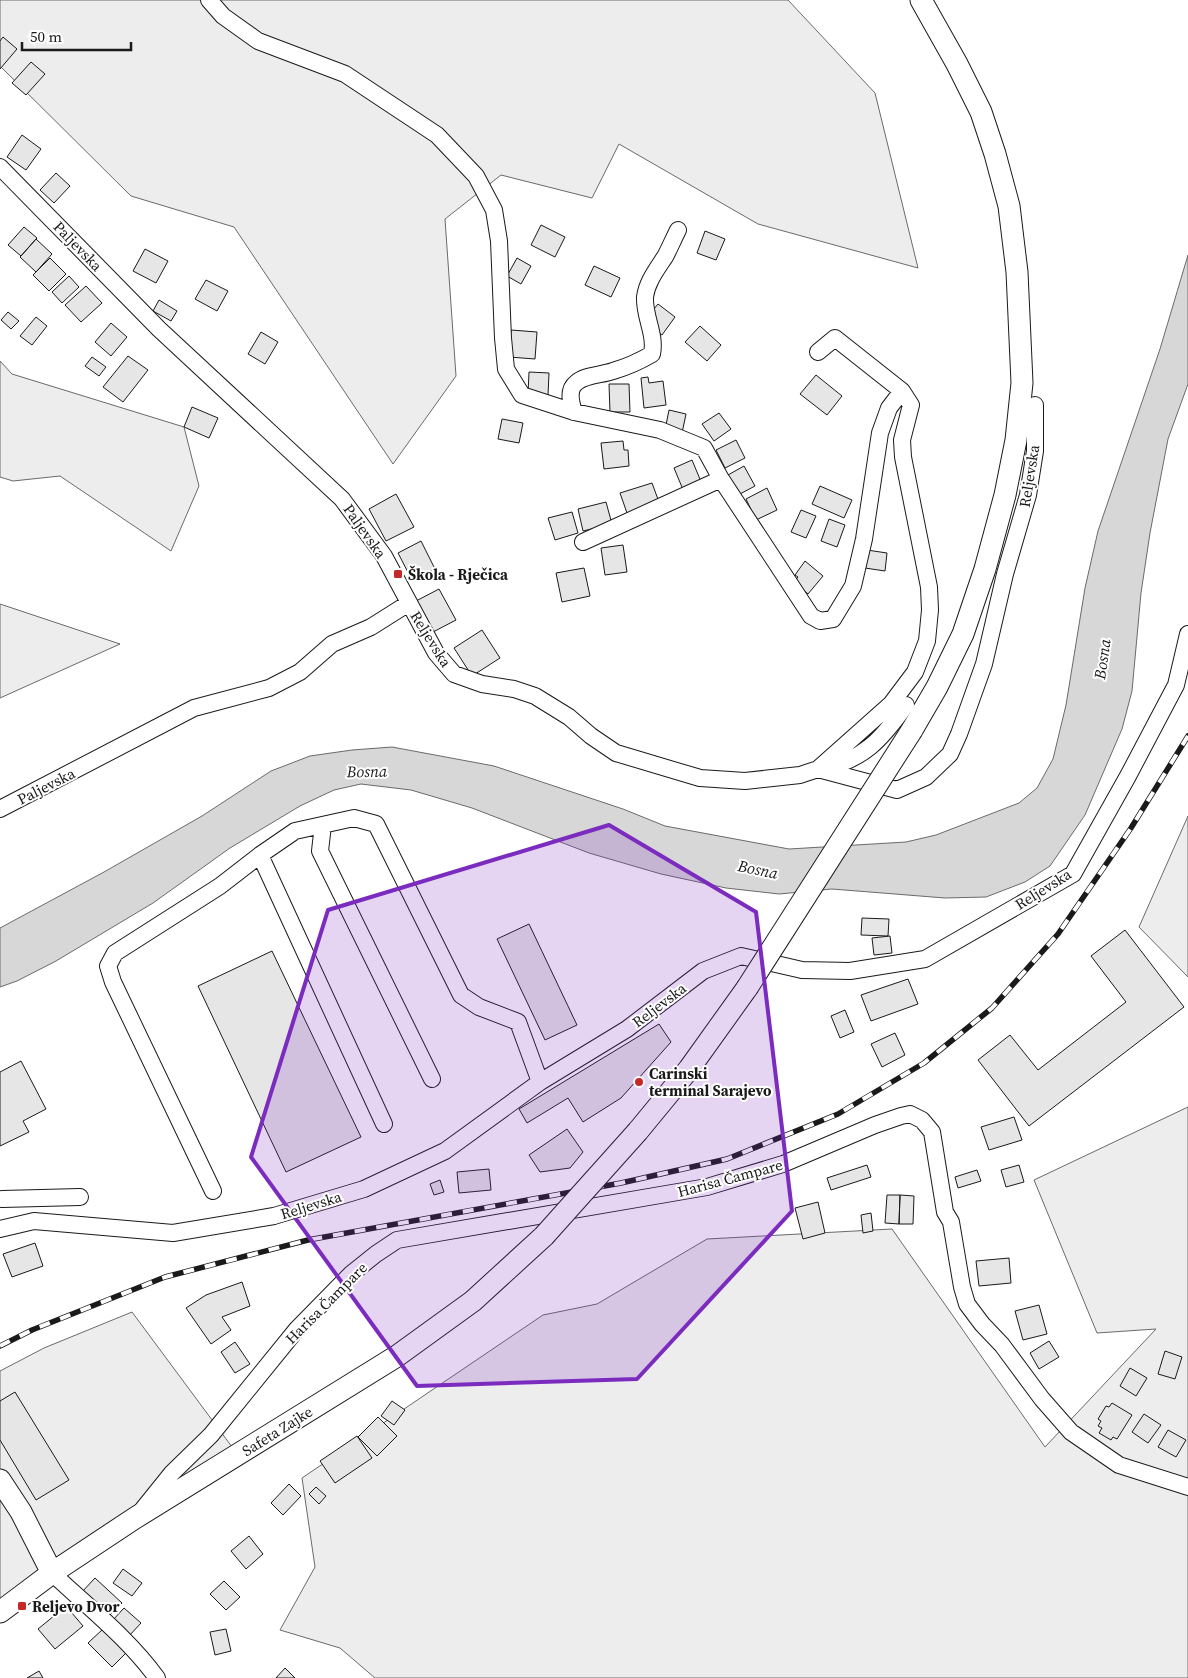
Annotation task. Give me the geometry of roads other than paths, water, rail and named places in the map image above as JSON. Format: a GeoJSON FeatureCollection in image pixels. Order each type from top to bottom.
{"type":"FeatureCollection","features":[{"type":"Feature","properties":{"kind":"main road","name":"Safeta Zajke"},"geometry":{"type":"LineString","coordinates":[[0,1612],[52,1573],[135,1518],[397,1356],[473,1301],[544,1236],[638,1131],[689,1069],[746,988],[912,730],[937,687],[963,634],[985,568],[1006,495],[1016,440],[1022,383],[1017,272],[1009,206],[996,154],[981,112],[957,64],[921,0]]}},
{"type":"Feature","properties":{"kind":"main road"},"geometry":{"type":"LineString","coordinates":[[0,1480],[21,1512],[52,1573]]}},
{"type":"Feature","properties":{"kind":"street"},"geometry":{"type":"LineString","coordinates":[[209,0],[223,16],[258,41],[345,74],[437,135],[476,176],[494,210],[500,241],[503,338],[506,369],[522,395],[574,412],[660,430],[704,448],[721,479],[811,616],[820,621],[833,620],[853,586],[864,539],[880,433],[889,408],[902,391]]}},
{"type":"Feature","properties":{"kind":"street","name":"Paljevska"},"geometry":{"type":"LineString","coordinates":[[0,167],[158,329],[342,499],[384,556],[410,603],[371,627],[332,644],[300,672],[269,688],[194,708],[0,809]]}},
{"type":"Feature","properties":{"kind":"street"},"geometry":{"type":"LineString","coordinates":[[574,412],[570,400],[571,390],[576,382],[613,371],[640,361],[652,354],[654,346],[646,313],[645,295],[650,280],[678,230]]}},
{"type":"Feature","properties":{"kind":"street"},"geometry":{"type":"LineString","coordinates":[[818,352],[835,338],[902,391],[911,404],[902,440],[903,457],[929,587],[930,610],[927,641],[915,672],[891,704],[818,769]]}},
{"type":"Feature","properties":{"kind":"street","name":"Reljevska"},"geometry":{"type":"LineString","coordinates":[[410,603],[436,653],[454,674],[482,684],[514,689],[536,696],[569,717],[616,753],[700,778],[745,781],[790,776],[818,769],[897,790],[926,777],[950,754],[959,734],[984,664],[1005,574],[1028,496],[1035,451],[1035,405]]}},
{"type":"Feature","properties":{"kind":"street"},"geometry":{"type":"LineString","coordinates":[[583,542],[721,479]]}},
{"type":"Feature","properties":{"kind":"street","name":"Reljevska"},"geometry":{"type":"LineString","coordinates":[[0,1229],[34,1221],[173,1233],[274,1216],[364,1189],[445,1152],[540,1082],[627,1029],[703,971],[740,956],[802,970],[850,971],[925,959],[1072,874],[1128,776],[1176,685],[1188,634]]}},
{"type":"Feature","properties":{"kind":"street"},"geometry":{"type":"LineString","coordinates":[[818,769],[836,766],[862,754],[886,733],[906,705]]}},
{"type":"Feature","properties":{"kind":"street"},"geometry":{"type":"LineString","coordinates":[[213,1191],[113,982],[108,966],[115,953],[220,886],[294,831],[354,818],[376,824],[460,995],[479,1007],[518,1022],[540,1082]]}},
{"type":"Feature","properties":{"kind":"street"},"geometry":{"type":"LineString","coordinates":[[323,825],[320,851],[432,1079]]}},
{"type":"Feature","properties":{"kind":"street"},"geometry":{"type":"LineString","coordinates":[[260,855],[384,1124]]}},
{"type":"Feature","properties":{"kind":"street","name":"Harisa Čampare"},"geometry":{"type":"LineString","coordinates":[[135,1518],[172,1473],[211,1435],[297,1329],[351,1274],[397,1240],[707,1187],[783,1164],[875,1125],[910,1114],[922,1120],[932,1132],[945,1212],[951,1222],[962,1287],[967,1304],[982,1324],[1002,1345],[1042,1399],[1071,1432],[1119,1465],[1188,1487]]}},
{"type":"Feature","properties":{"kind":"street"},"geometry":{"type":"LineString","coordinates":[[1,1198],[80,1197]]}},
{"type":"Feature","properties":{"kind":"street"},"geometry":{"type":"LineString","coordinates":[[52,1573],[122,1636],[142,1656],[157,1678]]}},
{"type":"Feature","properties":{"kind":"water","name":"Bosna"},"geometry":{"type":"Polygon","coordinates":[[[1188,255],[1188,384],[1168,439],[1150,533],[1141,593],[1132,691],[1122,729],[1085,815],[1050,866],[1025,882],[986,897],[945,898],[832,889],[779,894],[726,888],[661,874],[589,853],[472,808],[411,790],[361,784],[334,790],[300,806],[230,848],[153,903],[56,961],[17,981],[0,987],[0,928],[202,816],[271,771],[310,756],[392,747],[494,766],[623,809],[665,826],[789,849],[906,842],[936,835],[1019,803],[1037,788],[1053,759],[1066,705],[1085,588],[1098,531],[1160,349],[1188,255]]]}},
{"type":"Feature","properties":{"kind":"railway"},"geometry":{"type":"LineString","coordinates":[[0,1346],[32,1330],[165,1277],[308,1240],[621,1183],[727,1159],[838,1114],[924,1063],[992,1008],[1058,934],[1131,828],[1188,736]]}},
{"type":"Feature","properties":{"kind":"place","name":"Škola - Rječica"},"geometry":{"type":"Point","coordinates":[398,574]}},
{"type":"Feature","properties":{"kind":"place","name":"Carinski terminal Sarajevo"},"geometry":{"type":"Point","coordinates":[639,1082]}},
{"type":"Feature","properties":{"kind":"place","name":"Reljevo Dvor"},"geometry":{"type":"Point","coordinates":[22,1606]}}]}
